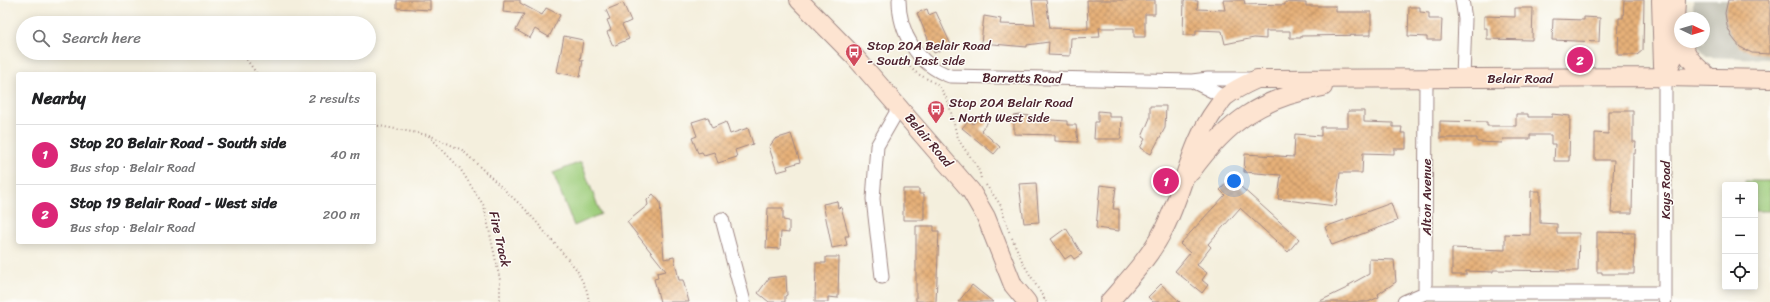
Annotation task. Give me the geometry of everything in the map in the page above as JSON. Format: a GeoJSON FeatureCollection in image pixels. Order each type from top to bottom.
{"type":"FeatureCollection","features":[{"type":"Feature","properties":{"kind":"main road","name":"Belair Road"},"geometry":{"type":"LineString","coordinates":[[799,0],[977,185],[986,217],[1013,285],[1027,302]]}},
{"type":"Feature","properties":{"kind":"main road"},"geometry":{"type":"LineString","coordinates":[[1661,0],[1662,58],[1665,77]]}},
{"type":"Feature","properties":{"kind":"main road"},"geometry":{"type":"LineString","coordinates":[[1665,77],[1673,58],[1674,48]]}},
{"type":"Feature","properties":{"kind":"main road"},"geometry":{"type":"LineString","coordinates":[[1685,48],[1687,55],[1693,63],[1710,78]]}},
{"type":"Feature","properties":{"kind":"main road","name":"Belair Road"},"geometry":{"type":"LineString","coordinates":[[1109,302],[1141,266],[1164,229],[1182,184],[1197,140],[1207,121],[1224,97],[1257,79],[1665,77],[1770,79]]}},
{"type":"Feature","properties":{"kind":"main road","name":"Belair Road"},"geometry":{"type":"LineString","coordinates":[[1182,184],[1200,160],[1232,125],[1266,103],[1308,90],[1366,79]]}},
{"type":"Feature","properties":{"kind":"main road"},"geometry":{"type":"LineString","coordinates":[[1224,97],[1245,97],[1272,88],[1308,90]]}},
{"type":"Feature","properties":{"kind":"street","name":"Barretts Road"},"geometry":{"type":"LineString","coordinates":[[899,0],[903,25],[910,42],[921,60],[936,71],[950,76],[1192,81],[1208,78],[1257,79]]}},
{"type":"Feature","properties":{"kind":"street"},"geometry":{"type":"LineString","coordinates":[[1462,0],[1464,19],[1463,78]]}},
{"type":"Feature","properties":{"kind":"street","name":"Kays Road"},"geometry":{"type":"LineString","coordinates":[[1665,77],[1665,298]]}},
{"type":"Feature","properties":{"kind":"street","name":"Alton Avenue"},"geometry":{"type":"LineString","coordinates":[[1425,293],[1426,78]]}},
{"type":"Feature","properties":{"kind":"street","name":"Barretts Road"},"geometry":{"type":"LineString","coordinates":[[1192,81],[1224,97]]}},
{"type":"Feature","properties":{"kind":"street"},"geometry":{"type":"LineString","coordinates":[[882,277],[873,199],[877,146],[900,106]]}},
{"type":"Feature","properties":{"kind":"street"},"geometry":{"type":"LineString","coordinates":[[722,219],[744,302]]}},
{"type":"Feature","properties":{"kind":"street"},"geometry":{"type":"LineString","coordinates":[[1404,302],[1425,293],[1465,298],[1665,298]]}},
{"type":"Feature","properties":{"kind":"path"},"geometry":{"type":"LineString","coordinates":[[904,55],[908,66],[922,78],[940,88],[949,106],[960,142],[974,159],[977,185],[1000,204],[1010,235],[1023,263],[1046,302]]}},
{"type":"Feature","properties":{"kind":"path"},"geometry":{"type":"LineString","coordinates":[[247,60],[256,72]]}},
{"type":"Feature","properties":{"kind":"path"},"geometry":{"type":"LineString","coordinates":[[376,125],[428,135],[462,150],[527,212],[577,270],[587,291],[589,302]]}},
{"type":"Feature","properties":{"kind":"path","name":"Fire Track"},"geometry":{"type":"LineString","coordinates":[[428,135],[459,167],[484,206],[500,280],[500,302]]}},
{"type":"Feature","properties":{"kind":"shaded area"},"geometry":{"type":"Polygon","coordinates":[[[1693,0],[1770,0],[1770,59],[1707,57],[1700,48],[1710,48],[1710,12],[1693,12],[1693,0]]]}},
{"type":"Feature","properties":{"kind":"green space"},"geometry":{"type":"Polygon","coordinates":[[[581,162],[601,214],[574,226],[553,173],[581,162]]]}},
{"type":"Feature","properties":{"kind":"green space"},"geometry":{"type":"Polygon","coordinates":[[[1770,181],[1770,211],[1758,211],[1758,182],[1745,182],[1770,181]]]}},
{"type":"Feature","properties":{"kind":"building"},"geometry":{"type":"Polygon","coordinates":[[[397,0],[430,0],[430,10],[397,8],[397,0]]]}},
{"type":"Feature","properties":{"kind":"building"},"geometry":{"type":"Polygon","coordinates":[[[504,0],[520,0],[520,3],[542,15],[546,8],[560,15],[549,37],[535,29],[530,38],[516,30],[524,14],[503,12],[504,0]]]}},
{"type":"Feature","properties":{"kind":"building"},"geometry":{"type":"Polygon","coordinates":[[[1032,0],[1046,0],[1050,28],[1088,29],[1087,0],[1155,0],[1155,14],[1145,14],[1145,37],[1134,37],[1134,28],[1099,28],[1100,37],[1071,38],[1070,56],[1048,55],[1049,42],[1027,45],[1027,47],[981,43],[984,16],[1001,19],[1000,24],[1035,25],[1032,0]]]}},
{"type":"Feature","properties":{"kind":"building"},"geometry":{"type":"Polygon","coordinates":[[[1184,0],[1198,1],[1197,9],[1225,10],[1223,0],[1244,0],[1245,4],[1285,5],[1285,2],[1306,3],[1306,6],[1336,6],[1336,12],[1371,12],[1371,35],[1301,36],[1301,38],[1290,38],[1290,31],[1266,31],[1266,39],[1254,38],[1225,44],[1222,31],[1196,30],[1196,35],[1183,35],[1184,0]]]}},
{"type":"Feature","properties":{"kind":"building"},"geometry":{"type":"Polygon","coordinates":[[[1624,0],[1644,0],[1643,50],[1637,55],[1618,55],[1619,18],[1623,18],[1624,0]]]}},
{"type":"Feature","properties":{"kind":"building"},"geometry":{"type":"Polygon","coordinates":[[[1728,0],[1770,0],[1770,54],[1752,53],[1740,47],[1732,37],[1727,26],[1725,13],[1728,0]]]}},
{"type":"Feature","properties":{"kind":"building"},"geometry":{"type":"Polygon","coordinates":[[[623,3],[631,21],[622,25],[629,39],[613,46],[607,32],[611,30],[607,20],[610,19],[606,10],[623,3]]]}},
{"type":"Feature","properties":{"kind":"building"},"geometry":{"type":"Polygon","coordinates":[[[1409,7],[1420,7],[1420,12],[1429,13],[1429,19],[1442,19],[1441,40],[1427,40],[1427,37],[1408,36],[1409,7]]]}},
{"type":"Feature","properties":{"kind":"building"},"geometry":{"type":"Polygon","coordinates":[[[1515,8],[1533,8],[1532,40],[1487,39],[1487,28],[1484,28],[1484,16],[1515,17],[1515,8]]]}},
{"type":"Feature","properties":{"kind":"building"},"geometry":{"type":"Polygon","coordinates":[[[927,9],[929,15],[936,12],[951,45],[934,53],[917,13],[927,9]]]}},
{"type":"Feature","properties":{"kind":"building"},"geometry":{"type":"Polygon","coordinates":[[[1584,17],[1600,18],[1599,42],[1552,40],[1553,19],[1584,20],[1584,17]]]}},
{"type":"Feature","properties":{"kind":"building"},"geometry":{"type":"Polygon","coordinates":[[[564,36],[583,40],[580,60],[583,60],[580,77],[557,72],[564,36]]]}},
{"type":"Feature","properties":{"kind":"building"},"geometry":{"type":"Polygon","coordinates":[[[1150,106],[1166,106],[1165,128],[1151,154],[1140,148],[1145,139],[1142,137],[1150,118],[1150,106]]]}},
{"type":"Feature","properties":{"kind":"building"},"geometry":{"type":"Polygon","coordinates":[[[1098,111],[1109,112],[1109,117],[1122,117],[1121,139],[1094,139],[1095,122],[1098,122],[1098,111]]]}},
{"type":"Feature","properties":{"kind":"building"},"geometry":{"type":"Polygon","coordinates":[[[1348,111],[1364,111],[1364,122],[1393,123],[1393,127],[1402,127],[1401,133],[1406,133],[1406,149],[1394,149],[1394,154],[1363,153],[1362,173],[1340,173],[1336,206],[1278,199],[1281,175],[1244,172],[1245,154],[1294,157],[1295,134],[1321,136],[1321,127],[1348,127],[1348,111]]]}},
{"type":"Feature","properties":{"kind":"building"},"geometry":{"type":"Polygon","coordinates":[[[1608,111],[1633,111],[1633,142],[1636,142],[1635,154],[1633,154],[1632,213],[1611,213],[1614,160],[1595,160],[1595,133],[1608,134],[1608,111]]]}},
{"type":"Feature","properties":{"kind":"building"},"geometry":{"type":"Polygon","coordinates":[[[1516,114],[1528,114],[1528,117],[1552,117],[1552,114],[1570,116],[1569,161],[1554,161],[1555,144],[1551,144],[1551,135],[1530,135],[1530,139],[1503,139],[1502,143],[1477,142],[1477,138],[1440,138],[1440,121],[1487,122],[1487,126],[1516,126],[1516,114]]]}},
{"type":"Feature","properties":{"kind":"building"},"geometry":{"type":"Polygon","coordinates":[[[980,115],[988,122],[981,130],[1000,147],[994,154],[962,128],[969,120],[973,124],[980,115]]]}},
{"type":"Feature","properties":{"kind":"building"},"geometry":{"type":"Polygon","coordinates":[[[1014,116],[1033,116],[1033,118],[1036,119],[1067,121],[1067,125],[1076,125],[1078,142],[1055,141],[1055,135],[1014,134],[1014,116]]]}},
{"type":"Feature","properties":{"kind":"building"},"geometry":{"type":"Polygon","coordinates":[[[708,117],[712,128],[726,122],[730,134],[748,128],[753,144],[735,150],[737,157],[718,163],[714,152],[704,155],[702,152],[698,153],[692,138],[697,136],[692,122],[708,117]]]}},
{"type":"Feature","properties":{"kind":"building"},"geometry":{"type":"Polygon","coordinates":[[[791,134],[800,162],[787,166],[788,169],[777,172],[769,147],[775,139],[791,134]]]}},
{"type":"Feature","properties":{"kind":"building"},"geometry":{"type":"Polygon","coordinates":[[[1231,178],[1299,239],[1288,252],[1240,208],[1208,244],[1211,247],[1197,265],[1207,273],[1202,280],[1208,285],[1202,293],[1175,271],[1190,253],[1180,244],[1225,195],[1220,190],[1231,178]]]}},
{"type":"Feature","properties":{"kind":"building"},"geometry":{"type":"Polygon","coordinates":[[[1036,183],[1039,222],[1024,223],[1019,184],[1036,183]]]}},
{"type":"Feature","properties":{"kind":"building"},"geometry":{"type":"Polygon","coordinates":[[[1100,185],[1116,187],[1113,209],[1119,209],[1119,231],[1096,228],[1100,185]]]}},
{"type":"Feature","properties":{"kind":"building"},"geometry":{"type":"Polygon","coordinates":[[[903,189],[919,189],[919,194],[924,194],[924,220],[903,220],[903,189]]]}},
{"type":"Feature","properties":{"kind":"building"},"geometry":{"type":"Polygon","coordinates":[[[1531,191],[1540,191],[1540,223],[1557,224],[1557,233],[1579,233],[1578,271],[1493,270],[1493,272],[1466,271],[1466,275],[1452,275],[1452,248],[1505,250],[1505,234],[1530,235],[1531,191]]]}},
{"type":"Feature","properties":{"kind":"building"},"geometry":{"type":"Polygon","coordinates":[[[653,194],[660,202],[664,259],[674,257],[679,280],[683,280],[689,302],[660,302],[654,279],[658,278],[657,273],[666,271],[627,222],[648,205],[647,200],[653,194]]]}},
{"type":"Feature","properties":{"kind":"building"},"geometry":{"type":"Polygon","coordinates":[[[837,201],[838,208],[841,207],[849,236],[845,236],[847,245],[832,248],[823,204],[837,201]]]}},
{"type":"Feature","properties":{"kind":"building"},"geometry":{"type":"Polygon","coordinates":[[[1391,203],[1397,221],[1332,245],[1325,227],[1391,203]]]}},
{"type":"Feature","properties":{"kind":"building"},"geometry":{"type":"Polygon","coordinates":[[[768,208],[783,208],[783,220],[789,221],[789,233],[781,232],[780,249],[766,248],[768,208]]]}},
{"type":"Feature","properties":{"kind":"building"},"geometry":{"type":"Polygon","coordinates":[[[916,226],[934,226],[934,231],[939,231],[936,302],[916,301],[916,226]]]}},
{"type":"Feature","properties":{"kind":"building"},"geometry":{"type":"Polygon","coordinates":[[[1066,228],[1082,254],[1074,259],[1071,255],[1065,259],[1051,239],[1066,228]]]}},
{"type":"Feature","properties":{"kind":"building"},"geometry":{"type":"Polygon","coordinates":[[[1597,232],[1635,233],[1634,274],[1602,274],[1602,272],[1597,272],[1597,232]]]}},
{"type":"Feature","properties":{"kind":"building"},"geometry":{"type":"Polygon","coordinates":[[[826,257],[839,257],[838,298],[828,297],[828,302],[815,302],[816,263],[826,263],[826,257]]]}},
{"type":"Feature","properties":{"kind":"building"},"geometry":{"type":"Polygon","coordinates":[[[1369,259],[1394,260],[1396,282],[1378,294],[1379,297],[1368,302],[1318,302],[1349,287],[1349,285],[1369,274],[1369,259]]]}},
{"type":"Feature","properties":{"kind":"building"},"geometry":{"type":"Polygon","coordinates":[[[786,276],[787,295],[785,296],[785,302],[769,302],[758,293],[769,278],[786,276]]]}},
{"type":"Feature","properties":{"kind":"building"},"geometry":{"type":"Polygon","coordinates":[[[1161,284],[1180,302],[1153,302],[1148,297],[1161,284]]]}},
{"type":"Feature","properties":{"kind":"building"},"geometry":{"type":"Polygon","coordinates":[[[972,285],[993,302],[958,302],[972,285]]]}},
{"type":"Feature","properties":{"kind":"place","name":"Stop 19 Belair Road - West side"},"geometry":{"type":"Point","coordinates":[1580,60]}},
{"type":"Feature","properties":{"kind":"place","name":"Stop 20A Belair Road - South East side"},"geometry":{"type":"Point","coordinates":[854,67]}},
{"type":"Feature","properties":{"kind":"place","name":"Stop 20A Belair Road - North West side"},"geometry":{"type":"Point","coordinates":[936,124]}},
{"type":"Feature","properties":{"kind":"place","name":"Stop 20 Belair Road - South side"},"geometry":{"type":"Point","coordinates":[1166,181]}}]}
